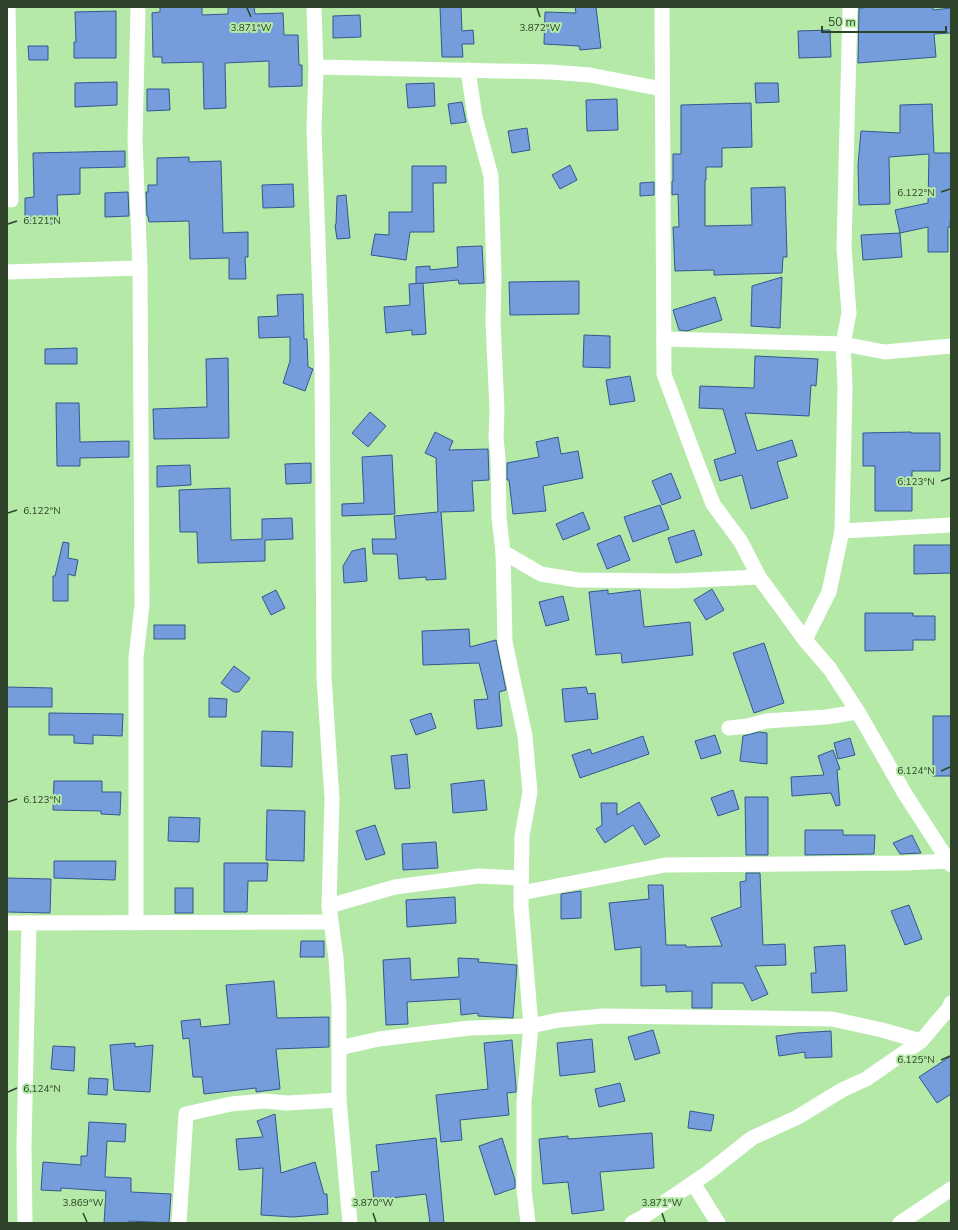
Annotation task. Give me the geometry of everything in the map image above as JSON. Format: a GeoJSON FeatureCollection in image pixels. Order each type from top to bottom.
{"type":"FeatureCollection","features":[{"type":"Feature","properties":{"kind":"street"},"geometry":{"type":"LineString","coordinates":[[8,7],[11,200]]}},
{"type":"Feature","properties":{"kind":"street"},"geometry":{"type":"LineString","coordinates":[[136,923],[136,658],[142,605],[140,268],[135,140],[138,7]]}},
{"type":"Feature","properties":{"kind":"street"},"geometry":{"type":"LineString","coordinates":[[314,7],[316,67],[314,129],[315,185],[322,354],[324,677],[332,799],[329,906],[336,958],[340,1007],[339,1100],[350,1223]]}},
{"type":"Feature","properties":{"kind":"street"},"geometry":{"type":"LineString","coordinates":[[662,7],[664,374],[713,504],[741,542],[759,577],[805,640],[830,670],[858,712],[905,794],[950,862]]}},
{"type":"Feature","properties":{"kind":"street"},"geometry":{"type":"LineString","coordinates":[[805,640],[829,592],[842,531],[845,385],[843,344],[849,313],[844,248],[850,7]]}},
{"type":"Feature","properties":{"kind":"street"},"geometry":{"type":"LineString","coordinates":[[316,67],[353,69],[551,72],[590,75],[662,89]]}},
{"type":"Feature","properties":{"kind":"street"},"geometry":{"type":"LineString","coordinates":[[468,70],[475,117],[491,176],[494,276],[493,321],[497,410],[496,438],[498,458],[499,517],[503,552],[505,642],[525,736],[530,792],[522,836],[521,878],[521,912],[531,1026],[524,1110],[524,1189],[528,1223]]}},
{"type":"Feature","properties":{"kind":"street"},"geometry":{"type":"LineString","coordinates":[[7,272],[140,268]]}},
{"type":"Feature","properties":{"kind":"street"},"geometry":{"type":"LineString","coordinates":[[664,339],[843,344],[885,352],[951,346]]}},
{"type":"Feature","properties":{"kind":"street"},"geometry":{"type":"LineString","coordinates":[[842,531],[938,524],[951,525]]}},
{"type":"Feature","properties":{"kind":"street"},"geometry":{"type":"LineString","coordinates":[[503,552],[541,574],[578,580],[675,581],[759,577]]}},
{"type":"Feature","properties":{"kind":"street"},"geometry":{"type":"LineString","coordinates":[[729,728],[748,726],[766,721],[806,719],[858,712]]}},
{"type":"Feature","properties":{"kind":"street"},"geometry":{"type":"LineString","coordinates":[[521,893],[666,865],[950,862]]}},
{"type":"Feature","properties":{"kind":"street"},"geometry":{"type":"LineString","coordinates":[[329,906],[395,887],[479,876],[521,878]]}},
{"type":"Feature","properties":{"kind":"street"},"geometry":{"type":"LineString","coordinates":[[7,923],[331,922]]}},
{"type":"Feature","properties":{"kind":"street"},"geometry":{"type":"LineString","coordinates":[[25,1223],[24,1145],[29,923]]}},
{"type":"Feature","properties":{"kind":"street"},"geometry":{"type":"LineString","coordinates":[[632,1223],[709,1172],[752,1138],[798,1117],[842,1090],[866,1079],[921,1041],[949,1008],[951,1003]]}},
{"type":"Feature","properties":{"kind":"street"},"geometry":{"type":"LineString","coordinates":[[339,1048],[379,1039],[470,1028],[531,1026],[559,1020],[603,1016],[832,1019],[882,1030],[921,1041]]}},
{"type":"Feature","properties":{"kind":"street"},"geometry":{"type":"LineString","coordinates":[[178,1223],[186,1114],[231,1104],[264,1101],[287,1103],[339,1100]]}},
{"type":"Feature","properties":{"kind":"street"},"geometry":{"type":"LineString","coordinates":[[693,1183],[718,1223]]}},
{"type":"Feature","properties":{"kind":"street"},"geometry":{"type":"LineString","coordinates":[[900,1223],[951,1189]]}},
{"type":"Feature","properties":{"kind":"building"},"geometry":{"type":"Polygon","coordinates":[[[160,7],[202,7],[202,15],[228,14],[228,7],[254,7],[255,14],[283,13],[284,35],[298,35],[299,65],[302,65],[302,86],[269,87],[269,61],[225,63],[226,108],[204,109],[203,62],[162,63],[162,57],[153,57],[152,13],[160,12],[160,7]]]}},
{"type":"Feature","properties":{"kind":"building"},"geometry":{"type":"Polygon","coordinates":[[[440,7],[461,7],[462,31],[473,30],[474,44],[462,44],[463,57],[442,57],[440,7]]]}},
{"type":"Feature","properties":{"kind":"building"},"geometry":{"type":"Polygon","coordinates":[[[575,7],[596,7],[601,48],[580,50],[579,46],[544,44],[545,12],[576,13],[575,7]]]}},
{"type":"Feature","properties":{"kind":"building"},"geometry":{"type":"Polygon","coordinates":[[[933,7],[933,10],[951,8],[951,33],[934,34],[936,57],[858,63],[859,8],[933,7]]]}},
{"type":"Feature","properties":{"kind":"building"},"geometry":{"type":"Polygon","coordinates":[[[116,11],[116,58],[74,58],[74,42],[76,42],[75,12],[116,11]]]}},
{"type":"Feature","properties":{"kind":"building"},"geometry":{"type":"Polygon","coordinates":[[[360,15],[361,37],[333,38],[333,16],[360,15]]]}},
{"type":"Feature","properties":{"kind":"building"},"geometry":{"type":"Polygon","coordinates":[[[830,30],[831,57],[799,58],[798,31],[830,30]]]}},
{"type":"Feature","properties":{"kind":"building"},"geometry":{"type":"Polygon","coordinates":[[[28,46],[48,46],[48,60],[29,60],[28,46]]]}},
{"type":"Feature","properties":{"kind":"building"},"geometry":{"type":"Polygon","coordinates":[[[117,82],[117,105],[75,107],[75,83],[117,82]]]}},
{"type":"Feature","properties":{"kind":"building"},"geometry":{"type":"Polygon","coordinates":[[[434,83],[435,106],[408,108],[406,84],[434,83]]]}},
{"type":"Feature","properties":{"kind":"building"},"geometry":{"type":"Polygon","coordinates":[[[755,83],[778,83],[779,102],[756,103],[755,83]]]}},
{"type":"Feature","properties":{"kind":"building"},"geometry":{"type":"Polygon","coordinates":[[[147,89],[169,89],[170,110],[147,111],[147,89]]]}},
{"type":"Feature","properties":{"kind":"building"},"geometry":{"type":"Polygon","coordinates":[[[617,99],[618,130],[587,131],[586,100],[617,99]]]}},
{"type":"Feature","properties":{"kind":"building"},"geometry":{"type":"Polygon","coordinates":[[[462,102],[466,122],[451,124],[448,104],[462,102]]]}},
{"type":"Feature","properties":{"kind":"building"},"geometry":{"type":"Polygon","coordinates":[[[751,103],[752,147],[722,148],[722,167],[706,167],[705,226],[752,225],[751,188],[785,187],[787,257],[783,257],[782,273],[714,275],[714,270],[675,271],[673,227],[679,227],[678,194],[672,195],[672,181],[673,154],[681,154],[681,105],[751,103]]]}},
{"type":"Feature","properties":{"kind":"building"},"geometry":{"type":"Polygon","coordinates":[[[932,104],[934,153],[951,153],[951,208],[950,227],[948,227],[948,252],[928,252],[928,227],[900,233],[895,210],[928,203],[929,154],[889,157],[890,204],[859,205],[858,165],[861,131],[900,133],[900,105],[932,104]]]}},
{"type":"Feature","properties":{"kind":"building"},"geometry":{"type":"Polygon","coordinates":[[[527,128],[530,150],[512,153],[508,131],[527,128]]]}},
{"type":"Feature","properties":{"kind":"building"},"geometry":{"type":"Polygon","coordinates":[[[125,151],[125,167],[80,168],[80,194],[57,195],[58,224],[25,225],[25,198],[34,197],[33,153],[125,151]]]}},
{"type":"Feature","properties":{"kind":"building"},"geometry":{"type":"Polygon","coordinates":[[[189,157],[189,162],[221,161],[223,233],[248,232],[248,257],[245,257],[246,279],[229,279],[229,258],[190,259],[189,221],[149,222],[147,216],[146,192],[148,192],[148,185],[157,185],[157,158],[189,157]]]}},
{"type":"Feature","properties":{"kind":"building"},"geometry":{"type":"Polygon","coordinates":[[[570,165],[577,180],[560,189],[552,175],[570,165]]]}},
{"type":"Feature","properties":{"kind":"building"},"geometry":{"type":"Polygon","coordinates":[[[412,166],[446,166],[446,183],[433,183],[434,232],[410,232],[406,260],[371,255],[375,234],[389,235],[389,212],[412,212],[412,166]]]}},
{"type":"Feature","properties":{"kind":"building"},"geometry":{"type":"Polygon","coordinates":[[[654,182],[654,195],[640,196],[640,183],[654,182]]]}},
{"type":"Feature","properties":{"kind":"building"},"geometry":{"type":"Polygon","coordinates":[[[293,184],[294,207],[263,208],[262,185],[293,184]]]}},
{"type":"Feature","properties":{"kind":"building"},"geometry":{"type":"Polygon","coordinates":[[[128,192],[129,216],[105,217],[105,193],[128,192]]]}},
{"type":"Feature","properties":{"kind":"building"},"geometry":{"type":"Polygon","coordinates":[[[346,195],[350,238],[337,239],[335,225],[337,196],[346,195]]]}},
{"type":"Feature","properties":{"kind":"building"},"geometry":{"type":"Polygon","coordinates":[[[900,233],[902,257],[863,260],[861,235],[900,233]]]}},
{"type":"Feature","properties":{"kind":"building"},"geometry":{"type":"Polygon","coordinates":[[[482,246],[484,283],[459,284],[458,280],[416,284],[416,267],[430,266],[430,270],[458,267],[457,247],[482,246]]]}},
{"type":"Feature","properties":{"kind":"building"},"geometry":{"type":"Polygon","coordinates":[[[782,277],[780,328],[751,326],[752,286],[782,277]]]}},
{"type":"Feature","properties":{"kind":"building"},"geometry":{"type":"Polygon","coordinates":[[[579,281],[579,314],[510,315],[509,282],[579,281]]]}},
{"type":"Feature","properties":{"kind":"building"},"geometry":{"type":"Polygon","coordinates":[[[423,283],[426,334],[412,335],[412,330],[386,333],[384,307],[410,305],[409,284],[423,283]]]}},
{"type":"Feature","properties":{"kind":"building"},"geometry":{"type":"Polygon","coordinates":[[[303,294],[304,339],[307,339],[308,367],[313,369],[305,391],[283,383],[290,361],[290,337],[259,338],[258,317],[278,316],[277,295],[303,294]]]}},
{"type":"Feature","properties":{"kind":"building"},"geometry":{"type":"Polygon","coordinates":[[[715,297],[722,320],[687,331],[679,330],[673,310],[715,297]]]}},
{"type":"Feature","properties":{"kind":"building"},"geometry":{"type":"Polygon","coordinates":[[[584,335],[610,336],[610,368],[583,367],[584,335]]]}},
{"type":"Feature","properties":{"kind":"building"},"geometry":{"type":"Polygon","coordinates":[[[77,348],[77,364],[45,364],[45,349],[77,348]]]}},
{"type":"Feature","properties":{"kind":"building"},"geometry":{"type":"Polygon","coordinates":[[[755,356],[818,359],[816,386],[811,385],[809,416],[745,413],[757,451],[792,440],[797,456],[777,462],[788,498],[751,509],[742,475],[720,481],[714,460],[736,453],[723,409],[699,408],[700,386],[754,388],[755,356]]]}},
{"type":"Feature","properties":{"kind":"building"},"geometry":{"type":"Polygon","coordinates":[[[228,358],[229,438],[154,439],[153,409],[207,407],[206,359],[228,358]]]}},
{"type":"Feature","properties":{"kind":"building"},"geometry":{"type":"Polygon","coordinates":[[[630,376],[635,401],[610,405],[606,380],[630,376]]]}},
{"type":"Feature","properties":{"kind":"building"},"geometry":{"type":"Polygon","coordinates":[[[56,403],[79,403],[80,442],[129,441],[129,457],[80,458],[80,466],[57,466],[56,403]]]}},
{"type":"Feature","properties":{"kind":"building"},"geometry":{"type":"Polygon","coordinates":[[[370,412],[386,426],[368,447],[352,433],[370,412]]]}},
{"type":"Feature","properties":{"kind":"building"},"geometry":{"type":"Polygon","coordinates":[[[435,432],[453,441],[449,450],[488,449],[489,480],[472,481],[474,511],[441,512],[446,579],[426,580],[426,577],[399,579],[397,554],[373,554],[372,539],[396,539],[394,516],[438,512],[436,458],[425,453],[435,432]]]}},
{"type":"Feature","properties":{"kind":"building"},"geometry":{"type":"Polygon","coordinates":[[[863,433],[940,433],[940,471],[912,471],[912,511],[875,511],[875,466],[863,466],[863,433]]]}},
{"type":"Feature","properties":{"kind":"building"},"geometry":{"type":"Polygon","coordinates":[[[558,437],[561,454],[578,451],[583,478],[543,486],[546,511],[513,514],[509,480],[507,480],[507,463],[539,457],[536,442],[558,437]]]}},
{"type":"Feature","properties":{"kind":"building"},"geometry":{"type":"Polygon","coordinates":[[[392,455],[395,514],[342,516],[342,504],[364,503],[362,457],[392,455]]]}},
{"type":"Feature","properties":{"kind":"building"},"geometry":{"type":"Polygon","coordinates":[[[311,463],[311,483],[286,484],[285,464],[311,463]]]}},
{"type":"Feature","properties":{"kind":"building"},"geometry":{"type":"Polygon","coordinates":[[[190,465],[191,485],[157,487],[157,466],[190,465]]]}},
{"type":"Feature","properties":{"kind":"building"},"geometry":{"type":"Polygon","coordinates":[[[671,473],[681,498],[662,505],[652,481],[671,473]]]}},
{"type":"Feature","properties":{"kind":"building"},"geometry":{"type":"Polygon","coordinates":[[[230,488],[231,540],[262,539],[262,519],[292,518],[293,539],[265,540],[265,561],[198,563],[197,532],[180,532],[179,490],[230,488]]]}},
{"type":"Feature","properties":{"kind":"building"},"geometry":{"type":"Polygon","coordinates":[[[660,505],[669,529],[633,542],[624,517],[660,505]]]}},
{"type":"Feature","properties":{"kind":"building"},"geometry":{"type":"Polygon","coordinates":[[[583,512],[590,529],[563,540],[556,524],[583,512]]]}},
{"type":"Feature","properties":{"kind":"building"},"geometry":{"type":"Polygon","coordinates":[[[694,530],[702,555],[676,563],[668,538],[694,530]]]}},
{"type":"Feature","properties":{"kind":"building"},"geometry":{"type":"Polygon","coordinates":[[[620,535],[630,560],[607,569],[597,544],[620,535]]]}},
{"type":"Feature","properties":{"kind":"building"},"geometry":{"type":"Polygon","coordinates":[[[63,542],[69,543],[68,558],[78,560],[75,576],[68,574],[68,601],[53,601],[53,576],[55,576],[63,542]]]}},
{"type":"Feature","properties":{"kind":"building"},"geometry":{"type":"Polygon","coordinates":[[[914,545],[951,545],[951,573],[914,574],[914,545]]]}},
{"type":"Feature","properties":{"kind":"building"},"geometry":{"type":"Polygon","coordinates":[[[365,548],[367,581],[344,583],[343,566],[352,551],[365,548]]]}},
{"type":"Feature","properties":{"kind":"building"},"geometry":{"type":"Polygon","coordinates":[[[712,589],[724,610],[706,620],[694,600],[712,589]]]}},
{"type":"Feature","properties":{"kind":"building"},"geometry":{"type":"Polygon","coordinates":[[[276,590],[285,608],[271,615],[262,597],[276,590]]]}},
{"type":"Feature","properties":{"kind":"building"},"geometry":{"type":"Polygon","coordinates":[[[608,590],[608,594],[640,590],[644,627],[690,622],[693,655],[622,663],[621,653],[596,655],[589,592],[608,590]]]}},
{"type":"Feature","properties":{"kind":"building"},"geometry":{"type":"Polygon","coordinates":[[[563,596],[569,620],[546,626],[539,602],[563,596]]]}},
{"type":"Feature","properties":{"kind":"building"},"geometry":{"type":"Polygon","coordinates":[[[865,613],[913,613],[913,616],[935,616],[935,640],[913,640],[913,650],[865,651],[865,613]]]}},
{"type":"Feature","properties":{"kind":"building"},"geometry":{"type":"Polygon","coordinates":[[[154,625],[185,625],[185,639],[154,639],[154,625]]]}},
{"type":"Feature","properties":{"kind":"building"},"geometry":{"type":"Polygon","coordinates":[[[469,629],[470,647],[496,640],[506,690],[499,692],[502,726],[477,729],[474,700],[488,699],[479,663],[423,665],[422,631],[469,629]]]}},
{"type":"Feature","properties":{"kind":"building"},"geometry":{"type":"Polygon","coordinates":[[[764,643],[784,703],[754,713],[733,653],[764,643]]]}},
{"type":"Feature","properties":{"kind":"building"},"geometry":{"type":"Polygon","coordinates":[[[234,666],[250,678],[239,692],[234,692],[221,683],[234,666]]]}},
{"type":"Feature","properties":{"kind":"building"},"geometry":{"type":"Polygon","coordinates":[[[7,687],[52,688],[52,707],[7,707],[7,687]]]}},
{"type":"Feature","properties":{"kind":"building"},"geometry":{"type":"Polygon","coordinates":[[[586,687],[588,694],[595,693],[598,719],[565,722],[562,689],[586,687]]]}},
{"type":"Feature","properties":{"kind":"building"},"geometry":{"type":"Polygon","coordinates":[[[209,698],[227,699],[226,717],[209,717],[209,698]]]}},
{"type":"Feature","properties":{"kind":"building"},"geometry":{"type":"Polygon","coordinates":[[[49,713],[123,714],[122,736],[93,735],[93,744],[74,743],[74,735],[49,735],[49,713]]]}},
{"type":"Feature","properties":{"kind":"building"},"geometry":{"type":"Polygon","coordinates":[[[431,713],[436,728],[416,735],[410,720],[431,713]]]}},
{"type":"Feature","properties":{"kind":"building"},"geometry":{"type":"Polygon","coordinates":[[[933,716],[951,716],[951,776],[933,776],[933,716]]]}},
{"type":"Feature","properties":{"kind":"building"},"geometry":{"type":"Polygon","coordinates":[[[262,731],[293,732],[292,767],[261,766],[262,731]]]}},
{"type":"Feature","properties":{"kind":"building"},"geometry":{"type":"Polygon","coordinates":[[[759,732],[767,733],[767,764],[740,761],[743,736],[759,732]]]}},
{"type":"Feature","properties":{"kind":"building"},"geometry":{"type":"Polygon","coordinates":[[[715,735],[721,753],[701,759],[695,741],[715,735]]]}},
{"type":"Feature","properties":{"kind":"building"},"geometry":{"type":"Polygon","coordinates":[[[643,736],[649,754],[580,778],[572,755],[590,749],[592,754],[643,736]]]}},
{"type":"Feature","properties":{"kind":"building"},"geometry":{"type":"Polygon","coordinates":[[[850,738],[855,755],[838,759],[834,743],[850,738]]]}},
{"type":"Feature","properties":{"kind":"building"},"geometry":{"type":"Polygon","coordinates":[[[833,750],[840,769],[837,770],[840,805],[836,806],[831,793],[792,796],[791,777],[824,775],[818,756],[833,750]]]}},
{"type":"Feature","properties":{"kind":"building"},"geometry":{"type":"Polygon","coordinates":[[[407,754],[410,788],[395,789],[391,756],[407,754]]]}},
{"type":"Feature","properties":{"kind":"building"},"geometry":{"type":"Polygon","coordinates":[[[484,780],[487,810],[453,813],[451,784],[484,780]]]}},
{"type":"Feature","properties":{"kind":"building"},"geometry":{"type":"Polygon","coordinates":[[[54,781],[102,781],[102,792],[121,792],[120,815],[101,814],[101,811],[53,810],[54,781]]]}},
{"type":"Feature","properties":{"kind":"building"},"geometry":{"type":"Polygon","coordinates":[[[733,790],[739,809],[718,816],[711,798],[733,790]]]}},
{"type":"Feature","properties":{"kind":"building"},"geometry":{"type":"Polygon","coordinates":[[[745,797],[768,797],[768,855],[746,855],[745,797]]]}},
{"type":"Feature","properties":{"kind":"building"},"geometry":{"type":"Polygon","coordinates":[[[639,802],[660,836],[645,845],[633,825],[605,843],[596,829],[602,825],[601,803],[617,803],[617,815],[639,802]]]}},
{"type":"Feature","properties":{"kind":"building"},"geometry":{"type":"Polygon","coordinates":[[[267,810],[305,811],[304,861],[266,860],[267,810]]]}},
{"type":"Feature","properties":{"kind":"building"},"geometry":{"type":"Polygon","coordinates":[[[169,817],[200,818],[199,842],[168,841],[169,817]]]}},
{"type":"Feature","properties":{"kind":"building"},"geometry":{"type":"Polygon","coordinates":[[[375,825],[385,854],[366,860],[356,831],[375,825]]]}},
{"type":"Feature","properties":{"kind":"building"},"geometry":{"type":"Polygon","coordinates":[[[805,830],[843,830],[843,835],[875,835],[874,854],[805,855],[805,830]]]}},
{"type":"Feature","properties":{"kind":"building"},"geometry":{"type":"Polygon","coordinates":[[[912,835],[921,853],[900,854],[893,843],[912,835]]]}},
{"type":"Feature","properties":{"kind":"building"},"geometry":{"type":"Polygon","coordinates":[[[436,842],[438,868],[403,870],[402,844],[436,842]]]}},
{"type":"Feature","properties":{"kind":"building"},"geometry":{"type":"Polygon","coordinates":[[[54,861],[116,861],[115,880],[54,878],[54,861]]]}},
{"type":"Feature","properties":{"kind":"building"},"geometry":{"type":"Polygon","coordinates":[[[224,863],[268,863],[267,881],[248,881],[247,912],[224,912],[224,863]]]}},
{"type":"Feature","properties":{"kind":"building"},"geometry":{"type":"Polygon","coordinates":[[[746,873],[760,873],[763,945],[785,944],[786,965],[755,966],[768,994],[752,1001],[743,983],[712,983],[712,1008],[692,1008],[692,991],[666,992],[666,985],[641,986],[641,947],[615,950],[609,903],[649,899],[648,885],[663,885],[666,945],[686,945],[686,947],[722,946],[711,918],[741,907],[740,882],[746,881],[746,873]]]}},
{"type":"Feature","properties":{"kind":"building"},"geometry":{"type":"Polygon","coordinates":[[[7,878],[51,879],[50,913],[7,912],[7,878]]]}},
{"type":"Feature","properties":{"kind":"building"},"geometry":{"type":"Polygon","coordinates":[[[175,888],[193,888],[193,913],[175,913],[175,888]]]}},
{"type":"Feature","properties":{"kind":"building"},"geometry":{"type":"Polygon","coordinates":[[[581,891],[581,918],[561,919],[561,894],[581,891]]]}},
{"type":"Feature","properties":{"kind":"building"},"geometry":{"type":"Polygon","coordinates":[[[455,897],[456,923],[407,927],[406,900],[455,897]]]}},
{"type":"Feature","properties":{"kind":"building"},"geometry":{"type":"Polygon","coordinates":[[[909,905],[922,939],[905,945],[891,911],[909,905]]]}},
{"type":"Feature","properties":{"kind":"building"},"geometry":{"type":"Polygon","coordinates":[[[301,941],[324,941],[324,957],[300,957],[301,941]]]}},
{"type":"Feature","properties":{"kind":"building"},"geometry":{"type":"Polygon","coordinates":[[[845,945],[847,991],[812,993],[811,973],[816,973],[814,947],[845,945]]]}},
{"type":"Feature","properties":{"kind":"building"},"geometry":{"type":"Polygon","coordinates":[[[410,958],[411,980],[459,977],[458,958],[479,959],[478,962],[517,965],[513,1018],[478,1016],[478,1013],[461,1015],[460,999],[407,1002],[408,1024],[386,1025],[383,960],[410,958]]]}},
{"type":"Feature","properties":{"kind":"building"},"geometry":{"type":"Polygon","coordinates":[[[274,981],[277,1018],[329,1017],[329,1047],[276,1049],[280,1089],[256,1092],[256,1088],[204,1094],[202,1077],[193,1077],[189,1038],[183,1039],[181,1021],[200,1019],[201,1027],[230,1024],[226,985],[274,981]]]}},
{"type":"Feature","properties":{"kind":"building"},"geometry":{"type":"Polygon","coordinates":[[[653,1030],[660,1053],[635,1060],[628,1037],[653,1030]]]}},
{"type":"Feature","properties":{"kind":"building"},"geometry":{"type":"Polygon","coordinates":[[[831,1031],[832,1057],[805,1058],[805,1052],[779,1056],[776,1036],[831,1031]]]}},
{"type":"Feature","properties":{"kind":"building"},"geometry":{"type":"Polygon","coordinates":[[[592,1039],[595,1072],[560,1076],[557,1043],[592,1039]]]}},
{"type":"Feature","properties":{"kind":"building"},"geometry":{"type":"Polygon","coordinates":[[[512,1040],[516,1092],[507,1093],[509,1115],[460,1120],[462,1140],[441,1142],[436,1095],[488,1089],[484,1043],[512,1040]]]}},
{"type":"Feature","properties":{"kind":"building"},"geometry":{"type":"Polygon","coordinates":[[[135,1043],[135,1047],[153,1045],[150,1092],[114,1090],[110,1045],[135,1043]]]}},
{"type":"Feature","properties":{"kind":"building"},"geometry":{"type":"Polygon","coordinates":[[[53,1046],[75,1047],[74,1071],[51,1069],[53,1046]]]}},
{"type":"Feature","properties":{"kind":"building"},"geometry":{"type":"Polygon","coordinates":[[[951,1056],[951,1094],[937,1103],[919,1077],[951,1056]]]}},
{"type":"Feature","properties":{"kind":"building"},"geometry":{"type":"Polygon","coordinates":[[[89,1078],[108,1079],[107,1095],[88,1094],[89,1078]]]}},
{"type":"Feature","properties":{"kind":"building"},"geometry":{"type":"Polygon","coordinates":[[[620,1083],[625,1101],[599,1107],[595,1089],[620,1083]]]}},
{"type":"Feature","properties":{"kind":"building"},"geometry":{"type":"Polygon","coordinates":[[[690,1111],[714,1115],[711,1131],[688,1128],[690,1111]]]}},
{"type":"Feature","properties":{"kind":"building"},"geometry":{"type":"Polygon","coordinates":[[[275,1114],[281,1173],[315,1162],[324,1194],[327,1194],[328,1214],[293,1217],[261,1215],[263,1168],[239,1170],[236,1139],[263,1137],[257,1121],[275,1114]]]}},
{"type":"Feature","properties":{"kind":"building"},"geometry":{"type":"Polygon","coordinates":[[[89,1122],[126,1124],[125,1142],[107,1141],[105,1177],[131,1178],[131,1192],[171,1194],[169,1223],[129,1221],[129,1223],[104,1223],[106,1191],[61,1188],[61,1191],[41,1190],[43,1162],[81,1165],[81,1156],[87,1156],[89,1122]]]}},
{"type":"Feature","properties":{"kind":"building"},"geometry":{"type":"Polygon","coordinates":[[[652,1133],[654,1168],[600,1172],[604,1210],[572,1214],[568,1182],[543,1184],[539,1139],[568,1136],[568,1139],[652,1133]]]}},
{"type":"Feature","properties":{"kind":"building"},"geometry":{"type":"Polygon","coordinates":[[[436,1138],[444,1223],[430,1223],[426,1194],[374,1200],[371,1172],[379,1171],[376,1145],[436,1138]]]}},
{"type":"Feature","properties":{"kind":"building"},"geometry":{"type":"Polygon","coordinates":[[[502,1138],[515,1180],[515,1188],[495,1195],[479,1146],[502,1138]]]}}]}
